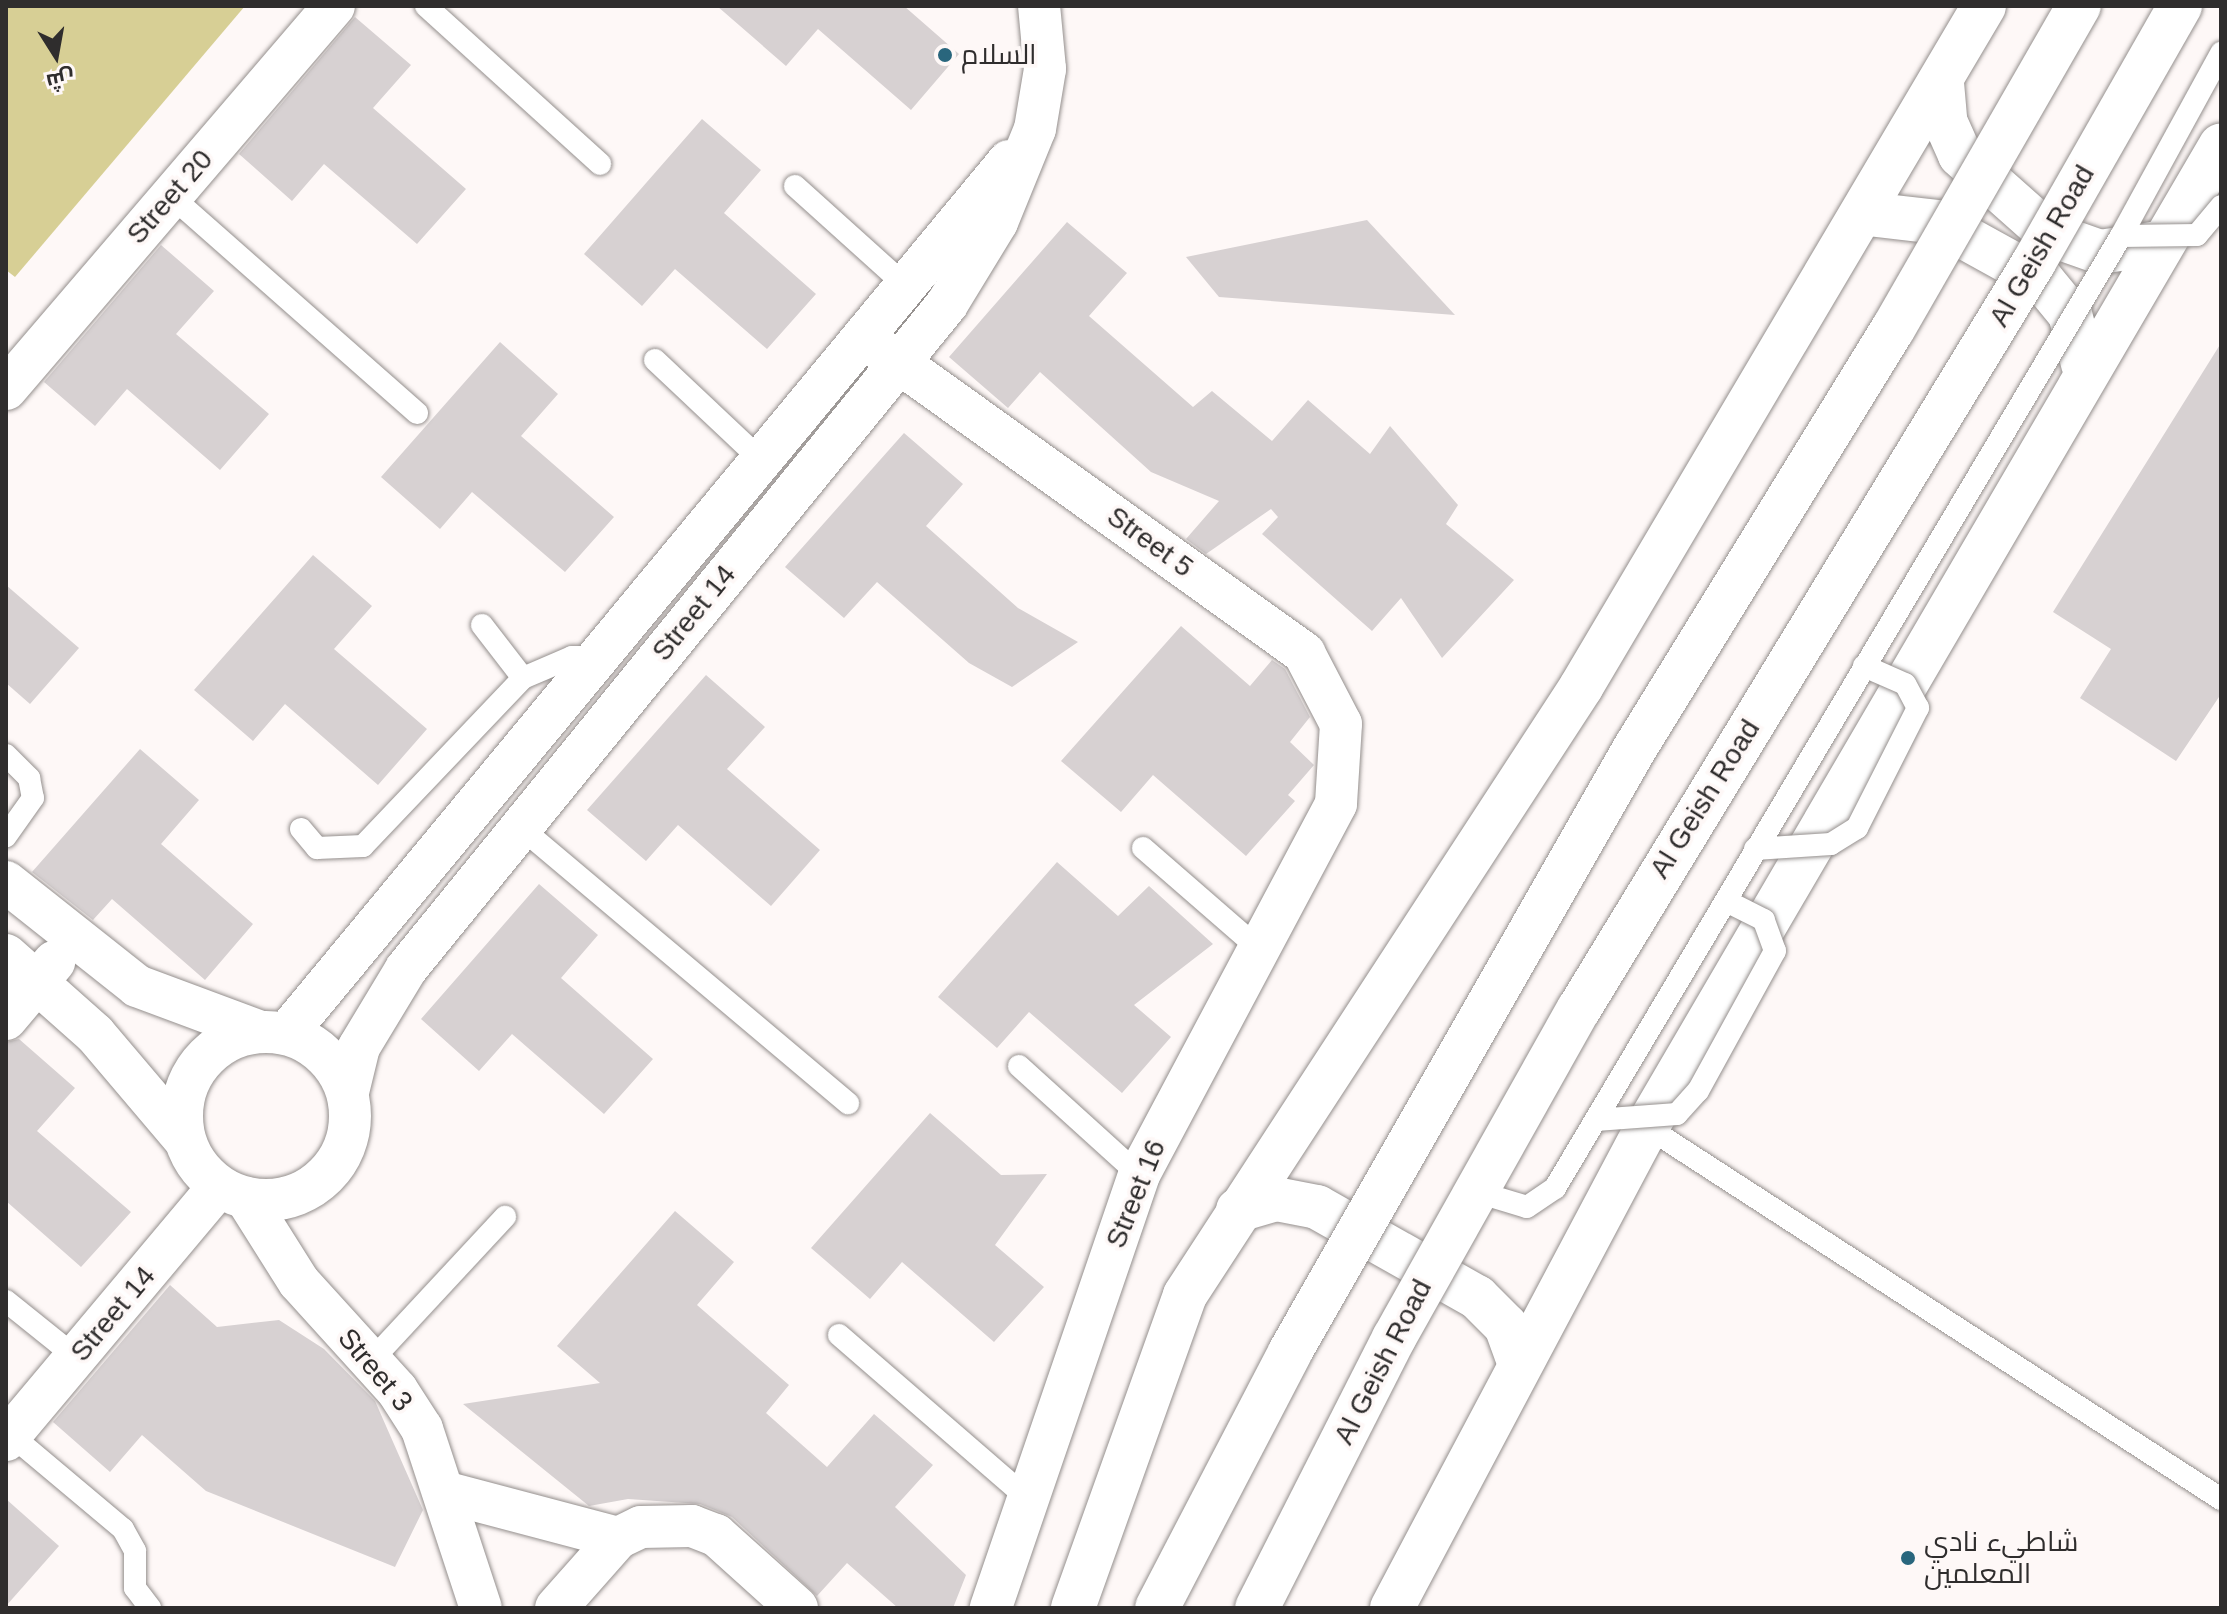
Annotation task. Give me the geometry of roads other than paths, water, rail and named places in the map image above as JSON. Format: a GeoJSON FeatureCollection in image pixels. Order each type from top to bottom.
{"type":"FeatureCollection","features":[{"type":"Feature","properties":{"kind":"highway"},"geometry":{"type":"LineString","coordinates":[[1073,1608],[1185,1295],[1581,687],[1868,214],[1984,6]]}},
{"type":"Feature","properties":{"kind":"highway"},"geometry":{"type":"LineString","coordinates":[[1157,1608],[1290,1352],[1635,748],[1893,329],[2079,6]]}},
{"type":"Feature","properties":{"kind":"highway","name":"Al Geish Road"},"geometry":{"type":"LineString","coordinates":[[1257,1608],[1474,1191],[1686,828],[2034,262],[2180,6]]}},
{"type":"Feature","properties":{"kind":"highway"},"geometry":{"type":"LineString","coordinates":[[1942,83],[1945,121],[1960,155],[2049,234],[2109,253],[2169,237]]}},
{"type":"Feature","properties":{"kind":"highway"},"geometry":{"type":"LineString","coordinates":[[1392,1608],[1518,1359],[1647,1127],[2221,145]]}},
{"type":"Feature","properties":{"kind":"highway"},"geometry":{"type":"LineString","coordinates":[[1868,214],[1937,222],[2042,280],[2078,334],[2082,379]]}},
{"type":"Feature","properties":{"kind":"highway"},"geometry":{"type":"LineString","coordinates":[[1238,1210],[1276,1199],[1317,1207],[1477,1297],[1506,1326],[1518,1359]]}},
{"type":"Feature","properties":{"kind":"street","name":"Street 20"},"geometry":{"type":"LineString","coordinates":[[6,389],[334,6]]}},
{"type":"Feature","properties":{"kind":"street","name":"Street 14"},"geometry":{"type":"LineString","coordinates":[[348,1092],[379,1006],[897,361],[947,304],[997,222],[1035,129],[1045,69],[1039,6]]}},
{"type":"Feature","properties":{"kind":"street","name":"Street 14"},"geometry":{"type":"LineString","coordinates":[[273,1032],[598,657],[1035,129]]}},
{"type":"Feature","properties":{"kind":"street","name":"Street 5"},"geometry":{"type":"LineString","coordinates":[[863,337],[1304,653],[1328,686],[1341,724],[1336,804]]}},
{"type":"Feature","properties":{"kind":"street","name":"Street 16"},"geometry":{"type":"LineString","coordinates":[[991,1608],[1139,1175],[1336,804]]}},
{"type":"Feature","properties":{"kind":"street"},"geometry":{"type":"LineString","coordinates":[[6,882],[137,986],[314,1045],[348,1092],[351,1121],[328,1175],[275,1200],[232,1192],[184,1139],[124,1064],[6,955]]}},
{"type":"Feature","properties":{"kind":"street"},"geometry":{"type":"LineString","coordinates":[[6,1019],[74,939]]}},
{"type":"Feature","properties":{"kind":"street"},"geometry":{"type":"LineString","coordinates":[[184,1139],[181,1109],[197,1069],[229,1039],[273,1032]]}},
{"type":"Feature","properties":{"kind":"street","name":"Street 14"},"geometry":{"type":"LineString","coordinates":[[8,1437],[232,1192]]}},
{"type":"Feature","properties":{"kind":"street","name":"Street 3"},"geometry":{"type":"LineString","coordinates":[[232,1192],[299,1282],[371,1361],[422,1429],[448,1493],[481,1608]]}},
{"type":"Feature","properties":{"kind":"street"},"geometry":{"type":"LineString","coordinates":[[448,1493],[618,1538],[667,1524],[716,1535],[797,1608]]}},
{"type":"Feature","properties":{"kind":"street"},"geometry":{"type":"LineString","coordinates":[[556,1608],[618,1538]]}},
{"type":"Feature","properties":{"kind":"lane"},"geometry":{"type":"LineString","coordinates":[[426,6],[600,164]]}},
{"type":"Feature","properties":{"kind":"lane"},"geometry":{"type":"LineString","coordinates":[[1474,1191],[1520,1207],[1541,1203],[1596,1120],[2121,236],[2221,53]]}},
{"type":"Feature","properties":{"kind":"lane"},"geometry":{"type":"LineString","coordinates":[[795,186],[906,286]]}},
{"type":"Feature","properties":{"kind":"lane"},"geometry":{"type":"LineString","coordinates":[[171,196],[417,413]]}},
{"type":"Feature","properties":{"kind":"lane"},"geometry":{"type":"LineString","coordinates":[[2121,236],[2197,235],[2221,206]]}},
{"type":"Feature","properties":{"kind":"lane"},"geometry":{"type":"LineString","coordinates":[[655,360],[761,460]]}},
{"type":"Feature","properties":{"kind":"lane"},"geometry":{"type":"LineString","coordinates":[[482,625],[523,678]]}},
{"type":"Feature","properties":{"kind":"lane"},"geometry":{"type":"LineString","coordinates":[[301,829],[317,848],[332,852],[376,838],[523,678],[572,657],[598,657]]}},
{"type":"Feature","properties":{"kind":"lane"},"geometry":{"type":"LineString","coordinates":[[1755,849],[1831,844],[1857,828],[1918,708],[1905,684],[1864,666]]}},
{"type":"Feature","properties":{"kind":"lane"},"geometry":{"type":"LineString","coordinates":[[6,755],[29,778],[33,798],[6,836]]}},
{"type":"Feature","properties":{"kind":"lane"},"geometry":{"type":"LineString","coordinates":[[520,827],[848,1103]]}},
{"type":"Feature","properties":{"kind":"lane"},"geometry":{"type":"LineString","coordinates":[[1143,848],[1259,949]]}},
{"type":"Feature","properties":{"kind":"lane"},"geometry":{"type":"LineString","coordinates":[[1596,1120],[1677,1114],[1698,1091],[1775,951],[1764,920],[1726,901]]}},
{"type":"Feature","properties":{"kind":"lane"},"geometry":{"type":"LineString","coordinates":[[1019,1066],[1139,1175]]}},
{"type":"Feature","properties":{"kind":"lane"},"geometry":{"type":"LineString","coordinates":[[1647,1127],[2221,1499]]}},
{"type":"Feature","properties":{"kind":"lane"},"geometry":{"type":"LineString","coordinates":[[371,1361],[505,1217]]}},
{"type":"Feature","properties":{"kind":"lane"},"geometry":{"type":"LineString","coordinates":[[6,1301],[77,1358]]}},
{"type":"Feature","properties":{"kind":"lane"},"geometry":{"type":"LineString","coordinates":[[839,1335],[1028,1499]]}},
{"type":"Feature","properties":{"kind":"lane"},"geometry":{"type":"LineString","coordinates":[[8,1437],[123,1529],[135,1551],[135,1588],[150,1608]]}},
{"type":"Feature","properties":{"kind":"place","name":"السلام"},"geometry":{"type":"Point","coordinates":[945,55]}},
{"type":"Feature","properties":{"kind":"place","name":"شاطيء نادي المعلمين"},"geometry":{"type":"Point","coordinates":[1908,1558]}}]}
